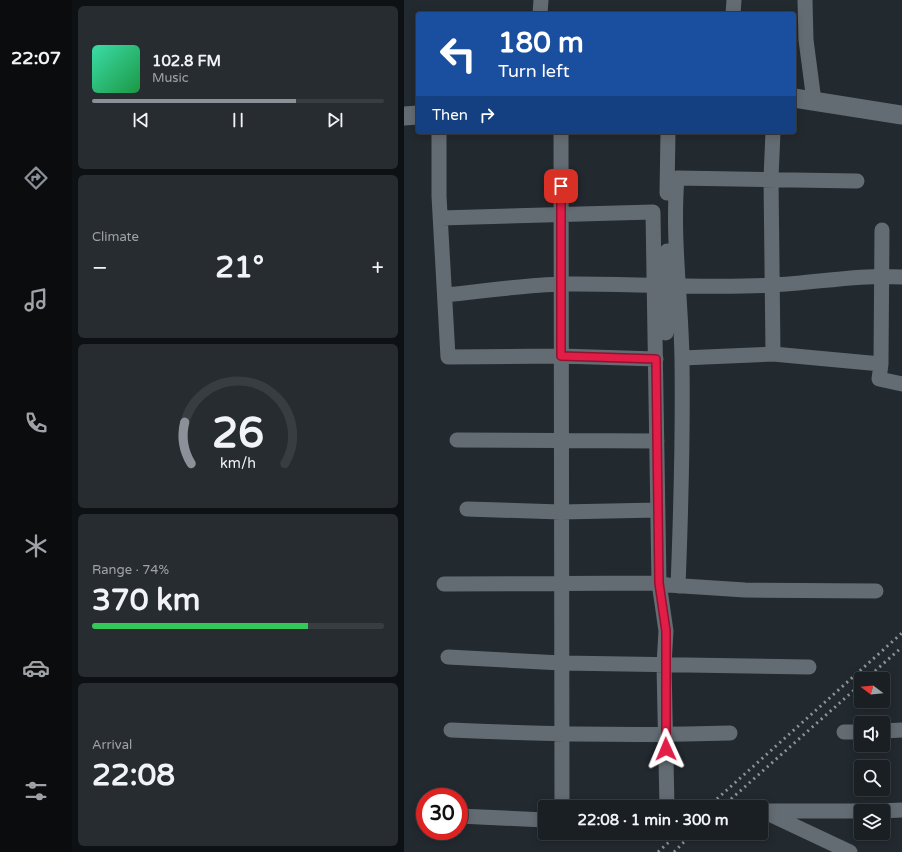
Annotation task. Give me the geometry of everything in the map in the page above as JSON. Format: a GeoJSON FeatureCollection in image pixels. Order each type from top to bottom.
{"type":"FeatureCollection","features":[{"type":"Feature","properties":{"kind":"street"},"geometry":{"type":"LineString","coordinates":[[540,12],[541,0]]}},
{"type":"Feature","properties":{"kind":"street"},"geometry":{"type":"LineString","coordinates":[[733,12],[734,0]]}},
{"type":"Feature","properties":{"kind":"street"},"geometry":{"type":"LineString","coordinates":[[742,12],[743,0]]}},
{"type":"Feature","properties":{"kind":"street"},"geometry":{"type":"LineString","coordinates":[[805,0],[806,40],[814,102]]}},
{"type":"Feature","properties":{"kind":"street"},"geometry":{"type":"LineString","coordinates":[[796,98],[902,116]]}},
{"type":"Feature","properties":{"kind":"street"},"geometry":{"type":"LineString","coordinates":[[404,116],[416,115]]}},
{"type":"Feature","properties":{"kind":"street"},"geometry":{"type":"LineString","coordinates":[[439,134],[440,218],[448,358],[561,356],[656,359]]}},
{"type":"Feature","properties":{"kind":"street"},"geometry":{"type":"LineString","coordinates":[[561,134],[562,800]]}},
{"type":"Feature","properties":{"kind":"street"},"geometry":{"type":"LineString","coordinates":[[667,800],[664,665],[668,585],[666,359],[668,134]]}},
{"type":"Feature","properties":{"kind":"street"},"geometry":{"type":"LineString","coordinates":[[772,354],[771,178],[773,134]]}},
{"type":"Feature","properties":{"kind":"street"},"geometry":{"type":"LineString","coordinates":[[668,585],[682,498],[682,358],[678,286],[677,178],[771,178],[857,181]]}},
{"type":"Feature","properties":{"kind":"street"},"geometry":{"type":"LineString","coordinates":[[440,218],[654,212],[658,510],[668,585]]}},
{"type":"Feature","properties":{"kind":"street"},"geometry":{"type":"LineString","coordinates":[[882,230],[880,379],[902,384]]}},
{"type":"Feature","properties":{"kind":"street"},"geometry":{"type":"LineString","coordinates":[[445,295],[561,284],[678,286],[772,285],[881,275],[902,277]]}},
{"type":"Feature","properties":{"kind":"street"},"geometry":{"type":"LineString","coordinates":[[682,358],[772,354],[881,364]]}},
{"type":"Feature","properties":{"kind":"street"},"geometry":{"type":"LineString","coordinates":[[457,440],[562,439],[657,441]]}},
{"type":"Feature","properties":{"kind":"street"},"geometry":{"type":"LineString","coordinates":[[466,509],[562,512],[658,510]]}},
{"type":"Feature","properties":{"kind":"street"},"geometry":{"type":"LineString","coordinates":[[444,584],[562,583],[668,585],[745,590],[876,591]]}},
{"type":"Feature","properties":{"kind":"street"},"geometry":{"type":"LineString","coordinates":[[448,657],[562,663],[809,667]]}},
{"type":"Feature","properties":{"kind":"street"},"geometry":{"type":"LineString","coordinates":[[451,730],[562,735],[665,735],[730,733]]}},
{"type":"Feature","properties":{"kind":"street"},"geometry":{"type":"LineString","coordinates":[[890,731],[902,730]]}},
{"type":"Feature","properties":{"kind":"street"},"geometry":{"type":"LineString","coordinates":[[844,732],[854,732]]}},
{"type":"Feature","properties":{"kind":"street"},"geometry":{"type":"LineString","coordinates":[[890,811],[902,810]]}},
{"type":"Feature","properties":{"kind":"street"},"geometry":{"type":"LineString","coordinates":[[850,852],[762,811],[854,812]]}},
{"type":"Feature","properties":{"kind":"street"},"geometry":{"type":"LineString","coordinates":[[468,816],[538,820]]}},
{"type":"Feature","properties":{"kind":"railway"},"geometry":{"type":"LineString","coordinates":[[716,800],[902,633]]}},
{"type":"Feature","properties":{"kind":"railway"},"geometry":{"type":"LineString","coordinates":[[874,672],[902,647]]}},
{"type":"Feature","properties":{"kind":"railway"},"geometry":{"type":"LineString","coordinates":[[730,800],[854,690]]}},
{"type":"Feature","properties":{"kind":"railway"},"geometry":{"type":"LineString","coordinates":[[658,852],[671,840]]}},
{"type":"Feature","properties":{"kind":"railway"},"geometry":{"type":"LineString","coordinates":[[674,852],[686,840]]}},
{"type":"Feature","properties":{"kind":"route"},"geometry":{"type":"LineString","coordinates":[[561,186],[561,356],[656,359],[659,583],[666,631],[664,665],[666,749]]}}]}
